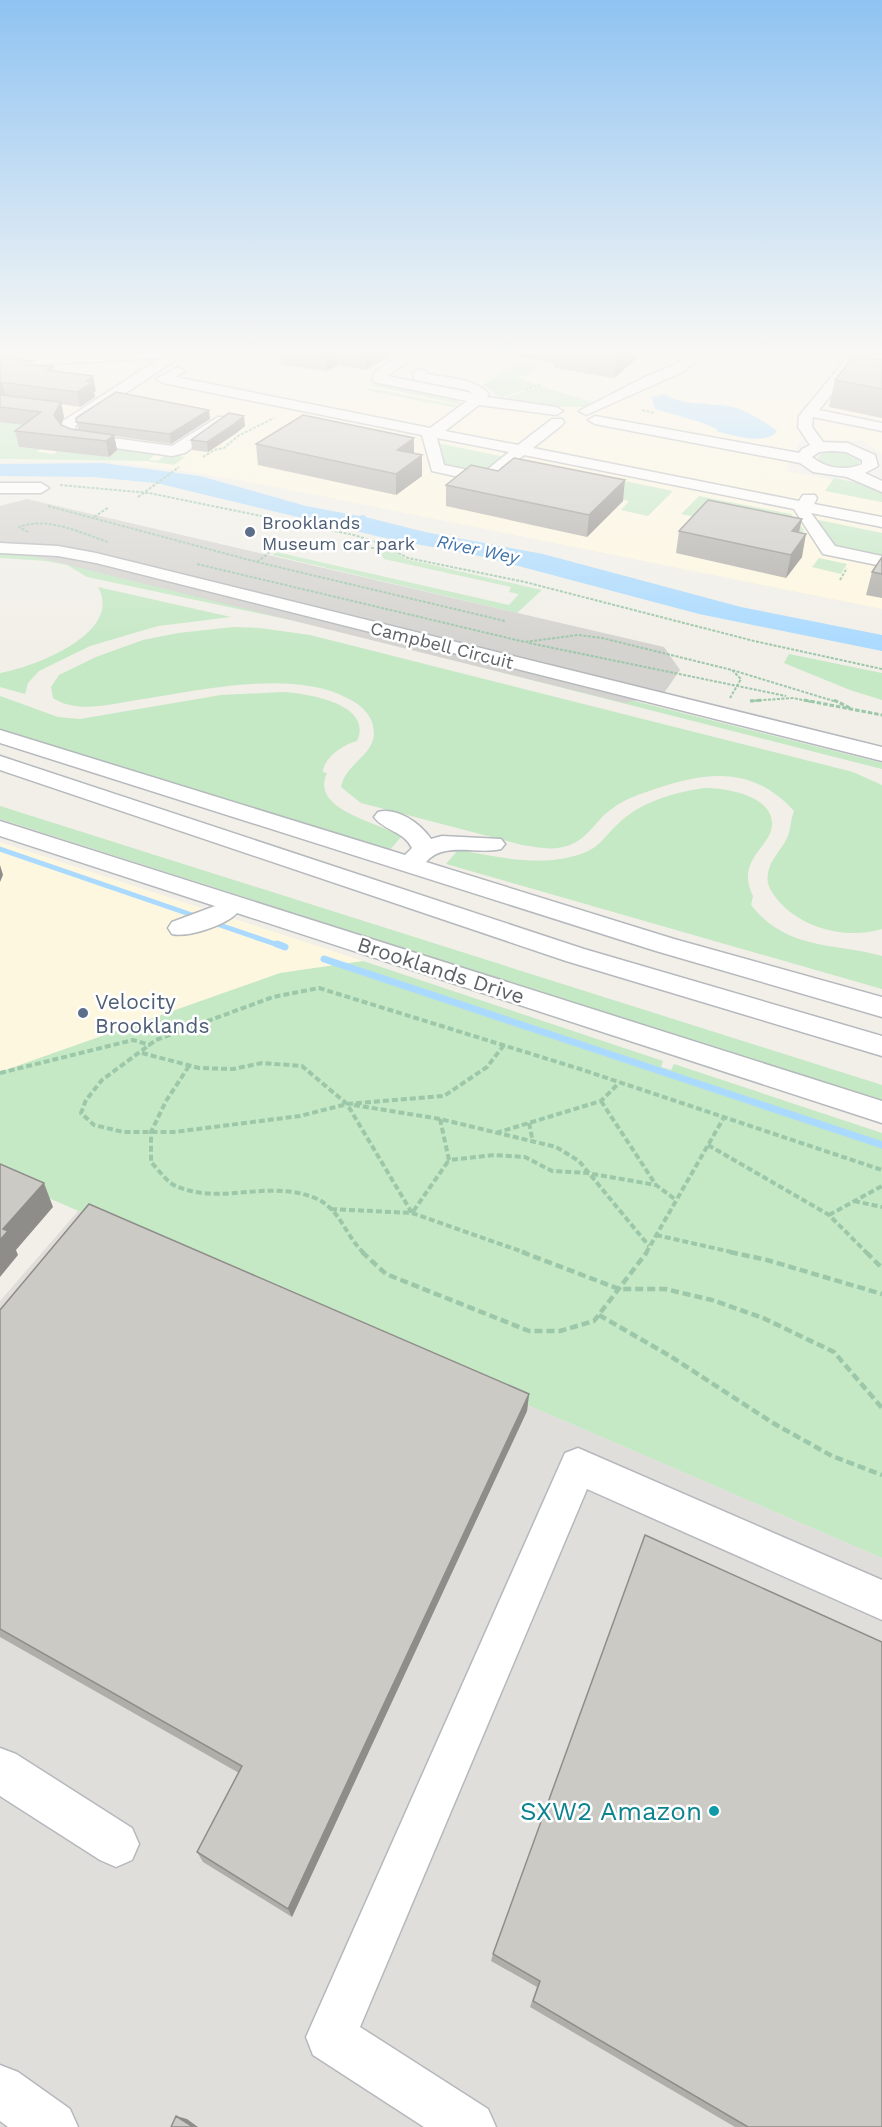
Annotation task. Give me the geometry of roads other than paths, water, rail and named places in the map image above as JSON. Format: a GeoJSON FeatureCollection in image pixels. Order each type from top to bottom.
{"type":"FeatureCollection","features":[{"type":"Feature","properties":{"kind":"street"},"geometry":{"type":"LineString","coordinates":[[433,452],[437,468],[486,478],[517,452]]}},
{"type":"Feature","properties":{"kind":"street"},"geometry":{"type":"LineString","coordinates":[[531,452],[882,522]]}},
{"type":"Feature","properties":{"kind":"street"},"geometry":{"type":"LineString","coordinates":[[768,452],[806,459],[817,467],[831,471],[876,470],[870,458],[860,452]]}},
{"type":"Feature","properties":{"kind":"street"},"geometry":{"type":"LineString","coordinates":[[806,459],[807,452]]}},
{"type":"Feature","properties":{"kind":"street"},"geometry":{"type":"LineString","coordinates":[[831,471],[802,506],[801,511],[829,550],[882,561]]}},
{"type":"Feature","properties":{"kind":"street"},"geometry":{"type":"LineString","coordinates":[[849,472],[882,487]]}},
{"type":"Feature","properties":{"kind":"street"},"geometry":{"type":"LineString","coordinates":[[0,488],[47,486]]}},
{"type":"Feature","properties":{"kind":"street"},"geometry":{"type":"LineString","coordinates":[[0,538],[34,541]]}},
{"type":"Feature","properties":{"kind":"street","name":"Campbell Circuit"},"geometry":{"type":"LineString","coordinates":[[0,548],[34,541],[882,754]]}},
{"type":"Feature","properties":{"kind":"street"},"geometry":{"type":"LineString","coordinates":[[0,736],[417,857],[665,945],[882,1006]]}},
{"type":"Feature","properties":{"kind":"street"},"geometry":{"type":"LineString","coordinates":[[0,763],[575,955],[882,1046]]}},
{"type":"Feature","properties":{"kind":"street"},"geometry":{"type":"LineString","coordinates":[[386,816],[407,827],[421,839],[417,857]]}},
{"type":"Feature","properties":{"kind":"street","name":"Brooklands Drive"},"geometry":{"type":"LineString","coordinates":[[2,830],[227,909],[882,1112]]}},
{"type":"Feature","properties":{"kind":"street"},"geometry":{"type":"LineString","coordinates":[[417,857],[442,843],[493,844]]}},
{"type":"Feature","properties":{"kind":"street"},"geometry":{"type":"LineString","coordinates":[[181,928],[227,909]]}},
{"type":"Feature","properties":{"kind":"street"},"geometry":{"type":"LineString","coordinates":[[470,2127],[331,2037],[578,1466],[882,1600]]}},
{"type":"Feature","properties":{"kind":"street"},"geometry":{"type":"LineString","coordinates":[[0,1770],[116,1844]]}},
{"type":"Feature","properties":{"kind":"street"},"geometry":{"type":"LineString","coordinates":[[0,2090],[52,2127]]}},
{"type":"Feature","properties":{"kind":"water","name":"River Wey"},"geometry":{"type":"Polygon","coordinates":[[[103,463],[200,476],[306,506],[363,515],[425,532],[543,554],[741,607],[882,635],[882,651],[699,614],[484,557],[385,538],[156,483],[92,477],[0,476],[0,464],[103,463]]]}},
{"type":"Feature","properties":{"kind":"waterway"},"geometry":{"type":"LineString","coordinates":[[0,849],[198,917]]}},
{"type":"Feature","properties":{"kind":"waterway"},"geometry":{"type":"LineString","coordinates":[[211,922],[281,946]]}},
{"type":"Feature","properties":{"kind":"waterway"},"geometry":{"type":"LineString","coordinates":[[277,944],[285,947]]}},
{"type":"Feature","properties":{"kind":"waterway"},"geometry":{"type":"LineString","coordinates":[[324,959],[882,1145]]}},
{"type":"Feature","properties":{"kind":"place","name":"Brooklands Museum car park"},"geometry":{"type":"Point","coordinates":[250,532]}},
{"type":"Feature","properties":{"kind":"place","name":"Velocity Brooklands"},"geometry":{"type":"Point","coordinates":[83,1013]}},
{"type":"Feature","properties":{"kind":"place","name":"SXW2 Amazon"},"geometry":{"type":"Point","coordinates":[714,1811]}}]}
